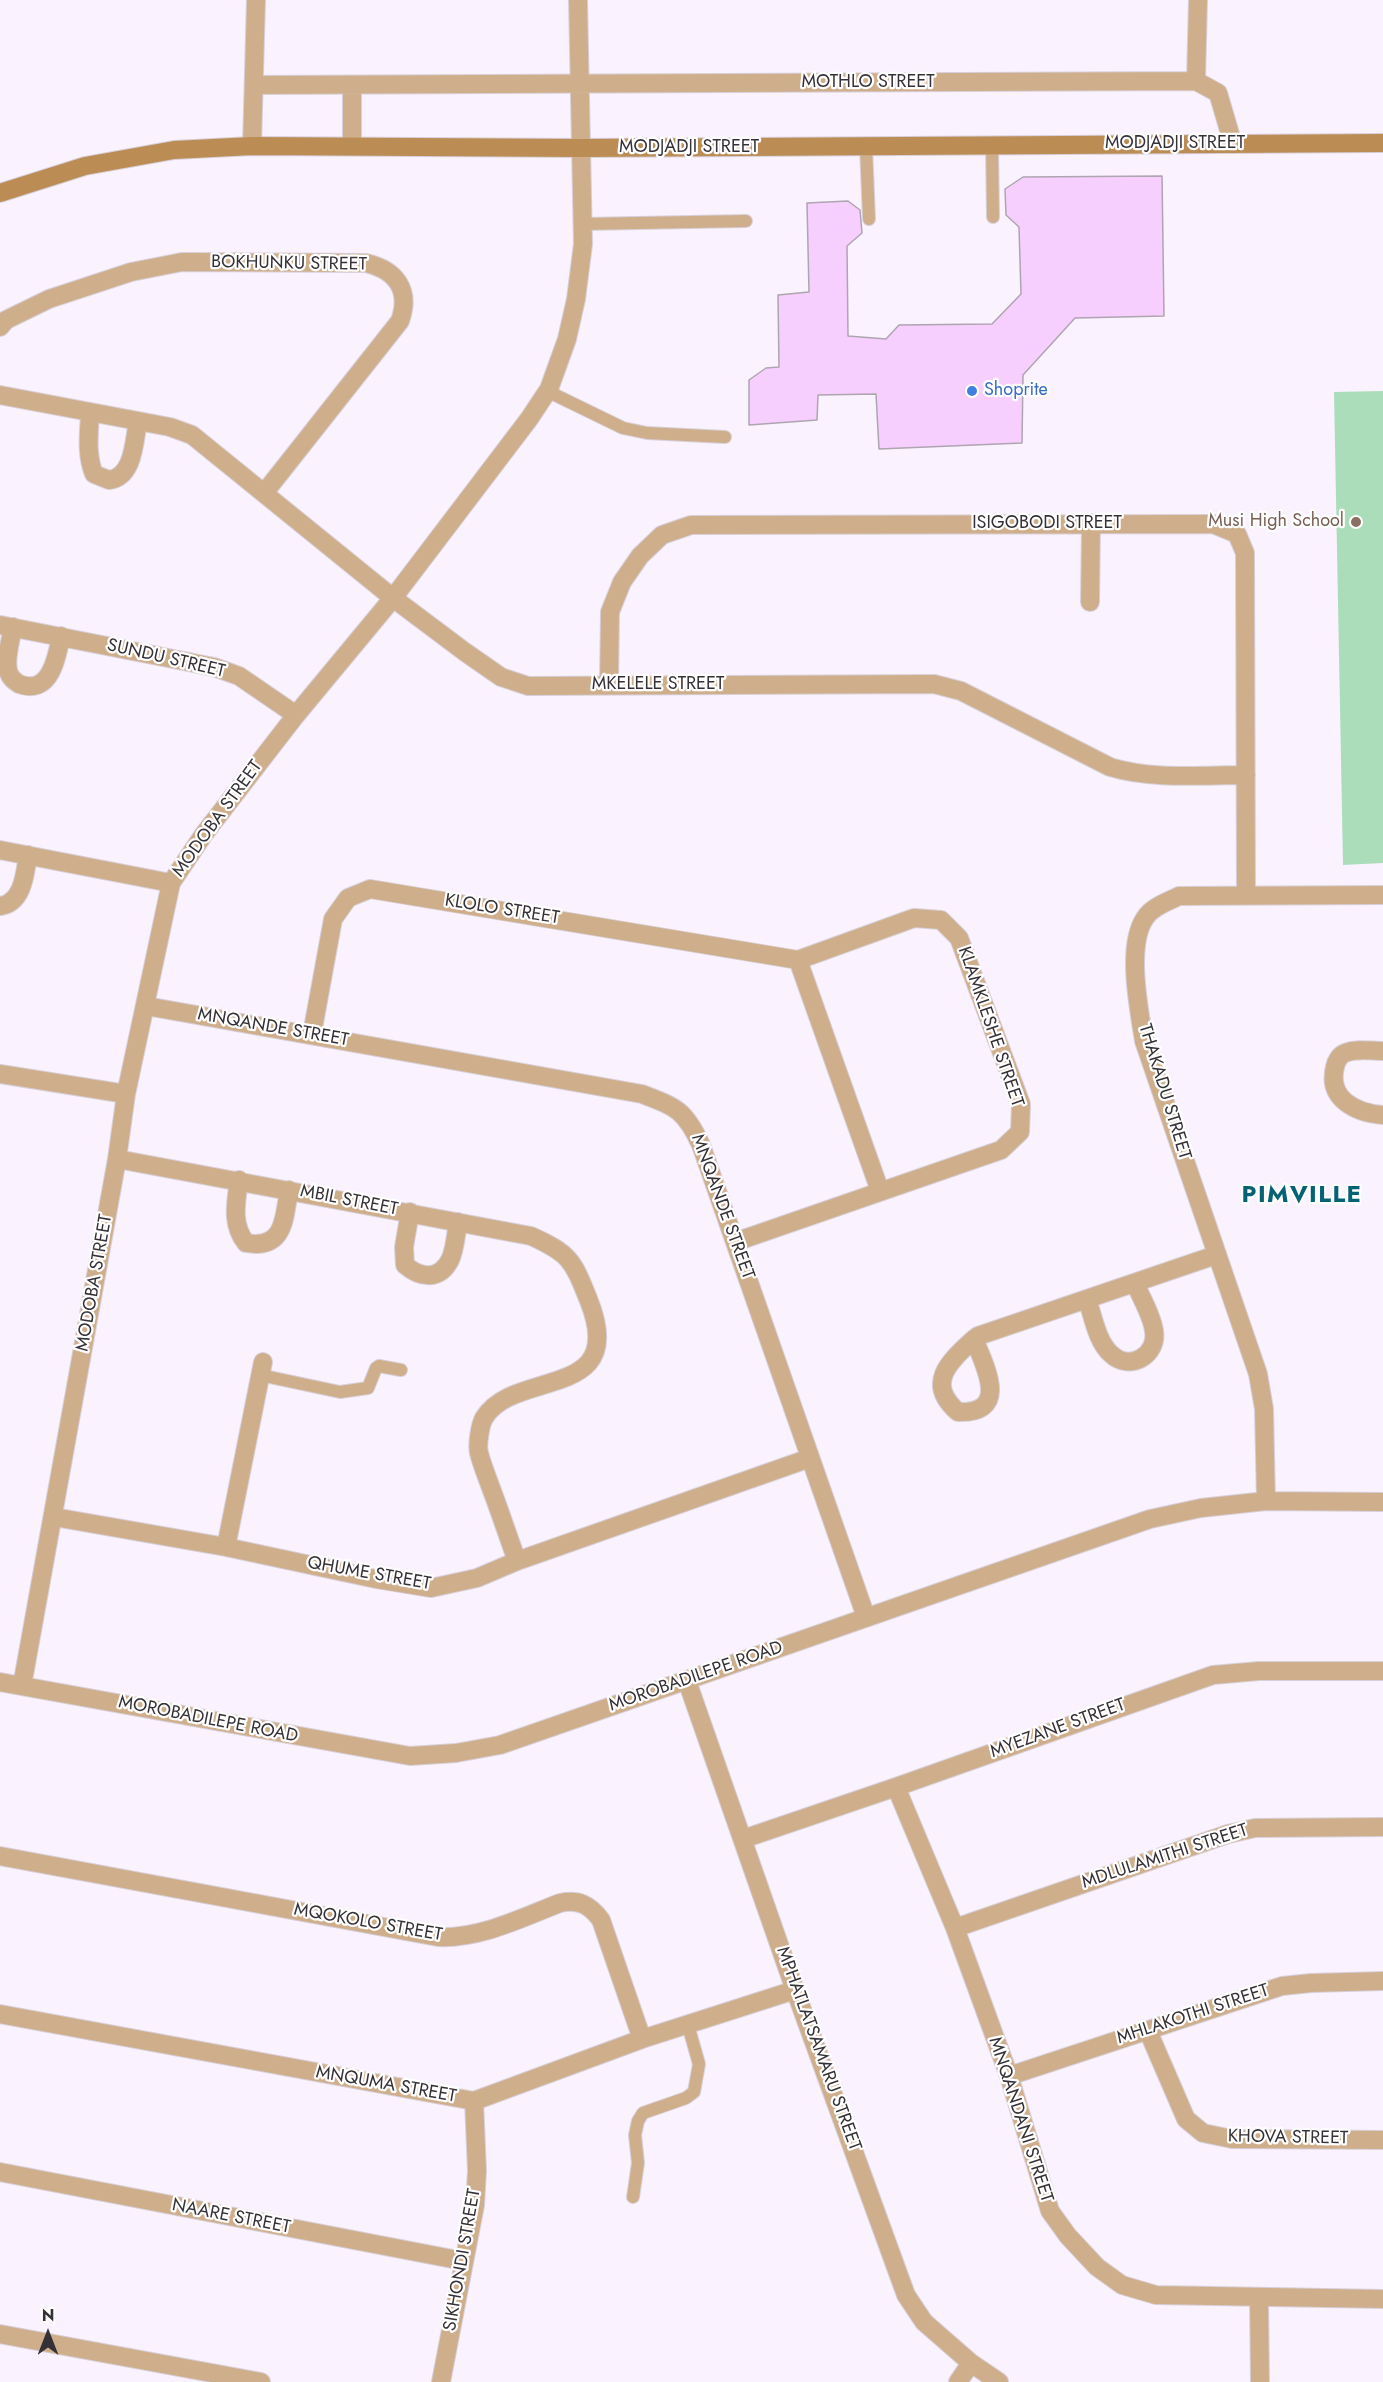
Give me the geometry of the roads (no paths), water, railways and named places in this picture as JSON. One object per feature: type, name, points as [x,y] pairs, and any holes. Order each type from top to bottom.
[{"type":"street","points":[[252,146],[256,0]]},
{"type":"street","name":"MODOBA STREET","points":[[22,1686],[117,1159],[126,1094],[171,883],[204,834],[296,715],[393,598],[547,392],[567,339],[576,299],[583,244],[578,0]]},
{"type":"street","points":[[1198,0],[1196,81],[1218,93],[1233,144]]},
{"type":"street","name":"MOTHLO STREET","points":[[254,85],[1196,81]]},
{"type":"street","points":[[352,86],[352,145]]},
{"type":"street","name":"MODJADJI STREET","points":[[0,194],[96,164],[174,150],[252,146],[581,148],[1383,143]]},
{"type":"street","name":"BOKHUNKU STREET","points":[[0,327],[6,320],[49,298],[131,272],[182,262],[366,263],[385,270],[399,284],[404,295],[405,307],[400,321],[265,492]]},
{"type":"street","name":"MKELELE STREET","points":[[0,395],[170,427],[192,435],[393,598],[501,677],[528,686],[934,684],[961,691],[1126,772],[1246,775]]},
{"type":"street","points":[[90,413],[88,452],[90,464],[94,474],[109,480],[121,475],[129,465],[138,421]]},
{"type":"street","points":[[1090,602],[1091,523]]},
{"type":"street","name":"ISIGOBODI STREET","points":[[609,684],[610,612],[622,582],[640,556],[662,535],[691,525],[1213,524],[1237,534],[1245,553],[1246,895]]},
{"type":"street","name":"SUNDU STREET","points":[[61,636],[56,661],[48,678],[38,686],[26,686],[14,681],[8,671],[7,626],[61,636],[214,667],[239,676],[296,715]]},
{"type":"street","points":[[0,850],[171,883]]},
{"type":"street","points":[[0,906],[10,903],[16,897],[24,880],[28,855]]},
{"type":"street","name":"KLOLO STREET","points":[[312,1034],[333,919],[348,898],[370,889],[798,960]]},
{"type":"street","name":"THAKADU STREET","points":[[1266,1501],[1264,1409],[1258,1374],[1144,1041],[1139,1010],[1136,935],[1145,917],[1161,904],[1179,896],[1383,895]]},
{"type":"street","name":"KLAMKLESHE STREET","points":[[735,1242],[1001,1150],[1020,1132],[1021,1104],[959,938],[941,920],[914,918],[798,960]]},
{"type":"street","points":[[798,960],[880,1191]]},
{"type":"street","name":"MNQANDE STREET","points":[[146,1006],[642,1094],[671,1106],[691,1123],[701,1145],[866,1617]]},
{"type":"street","points":[[1383,1051],[1359,1050],[1343,1053],[1336,1062],[1333,1083],[1336,1094],[1354,1109],[1368,1114],[1383,1115]]},
{"type":"street","points":[[0,1074],[126,1094]]},
{"type":"street","name":"MBIL STREET","points":[[117,1159],[531,1236],[557,1247],[574,1266],[595,1317],[598,1338],[589,1362],[569,1376],[499,1401],[483,1419],[478,1451],[517,1561]]},
{"type":"street","name":"MBIL STREET","points":[[239,1180],[235,1218],[238,1233],[246,1243],[260,1246],[272,1240],[282,1228],[289,1190]]},
{"type":"street","name":"MBIL STREET","points":[[410,1212],[404,1247],[405,1264],[416,1274],[430,1276],[442,1270],[451,1259],[458,1222]]},
{"type":"street","points":[[975,1339],[1216,1255]]},
{"type":"street","points":[[1087,1299],[1102,1342],[1112,1355],[1125,1361],[1139,1361],[1148,1355],[1154,1344],[1154,1330],[1135,1283]]},
{"type":"street","points":[[226,1547],[262,1369]]},
{"type":"street","name":"QHUME STREET","points":[[54,1517],[226,1547],[376,1579],[431,1588],[477,1578],[517,1561],[810,1458]]},
{"type":"street","name":"MOROBADILEPE ROAD","points":[[0,1682],[410,1756],[456,1753],[500,1745],[1150,1519],[1201,1508],[1266,1501],[1383,1502]]},
{"type":"street","name":"MYEZANE STREET","points":[[743,1839],[896,1788],[1213,1675],[1259,1671],[1383,1671]]},
{"type":"street","name":"MPHATLATSAMARU STREET","points":[[687,1681],[795,1990],[906,2295],[924,2322],[971,2363],[999,2382]]},
{"type":"street","name":"MNQANDANI STREET","points":[[896,1788],[955,1928],[1009,2076],[1050,2211],[1068,2236],[1097,2267],[1122,2286],[1156,2295],[1383,2299]]},
{"type":"street","name":"MDLULAMITHI STREET","points":[[955,1928],[1228,1834],[1255,1828],[1383,1827]]},
{"type":"street","name":"MQOKOLO STREET","points":[[0,1856],[438,1937],[459,1938],[482,1932],[560,1903],[572,1901],[583,1903],[601,1920],[642,2040]]},
{"type":"street","name":"MHLAKOTHI STREET","points":[[1009,2076],[1282,1986],[1383,1981]]},
{"type":"street","name":"MNQUMA STREET","points":[[0,2014],[474,2100],[642,2040],[795,1990]]},
{"type":"street","name":"KHOVA STREET","points":[[1148,2031],[1186,2119],[1203,2133],[1232,2139],[1383,2140]]},
{"type":"street","name":"SIKHONDI STREET","points":[[441,2382],[475,2205],[477,2171],[474,2100]]},
{"type":"street","name":"NAARE STREET","points":[[0,2172],[463,2261]]},
{"type":"street","points":[[1259,2298],[1260,2382]]},
{"type":"street","points":[[0,2334],[261,2382]]},
{"type":"street","points":[[958,2382],[971,2363]]},
{"type":"lane","points":[[992,145],[993,217]]},
{"type":"lane","points":[[866,146],[869,219]]},
{"type":"lane","points":[[583,224],[746,221]]},
{"type":"lane","points":[[547,392],[623,428],[647,433],[725,437]]},
{"type":"lane","points":[[262,1369],[346,1392],[368,1388],[379,1366],[401,1370]]},
{"type":"lane","points":[[633,2197],[638,2163],[635,2135],[638,2121],[643,2114],[652,2109],[686,2098],[694,2092],[699,2064],[688,2025]]},
{"type":"place","name":"Shoprite","points":[[972,391]]},
{"type":"place","name":"Musi High School","points":[[1356,522]]},
{"type":"district","name":"PIMVILLE","points":[[1302,1196]]}]
